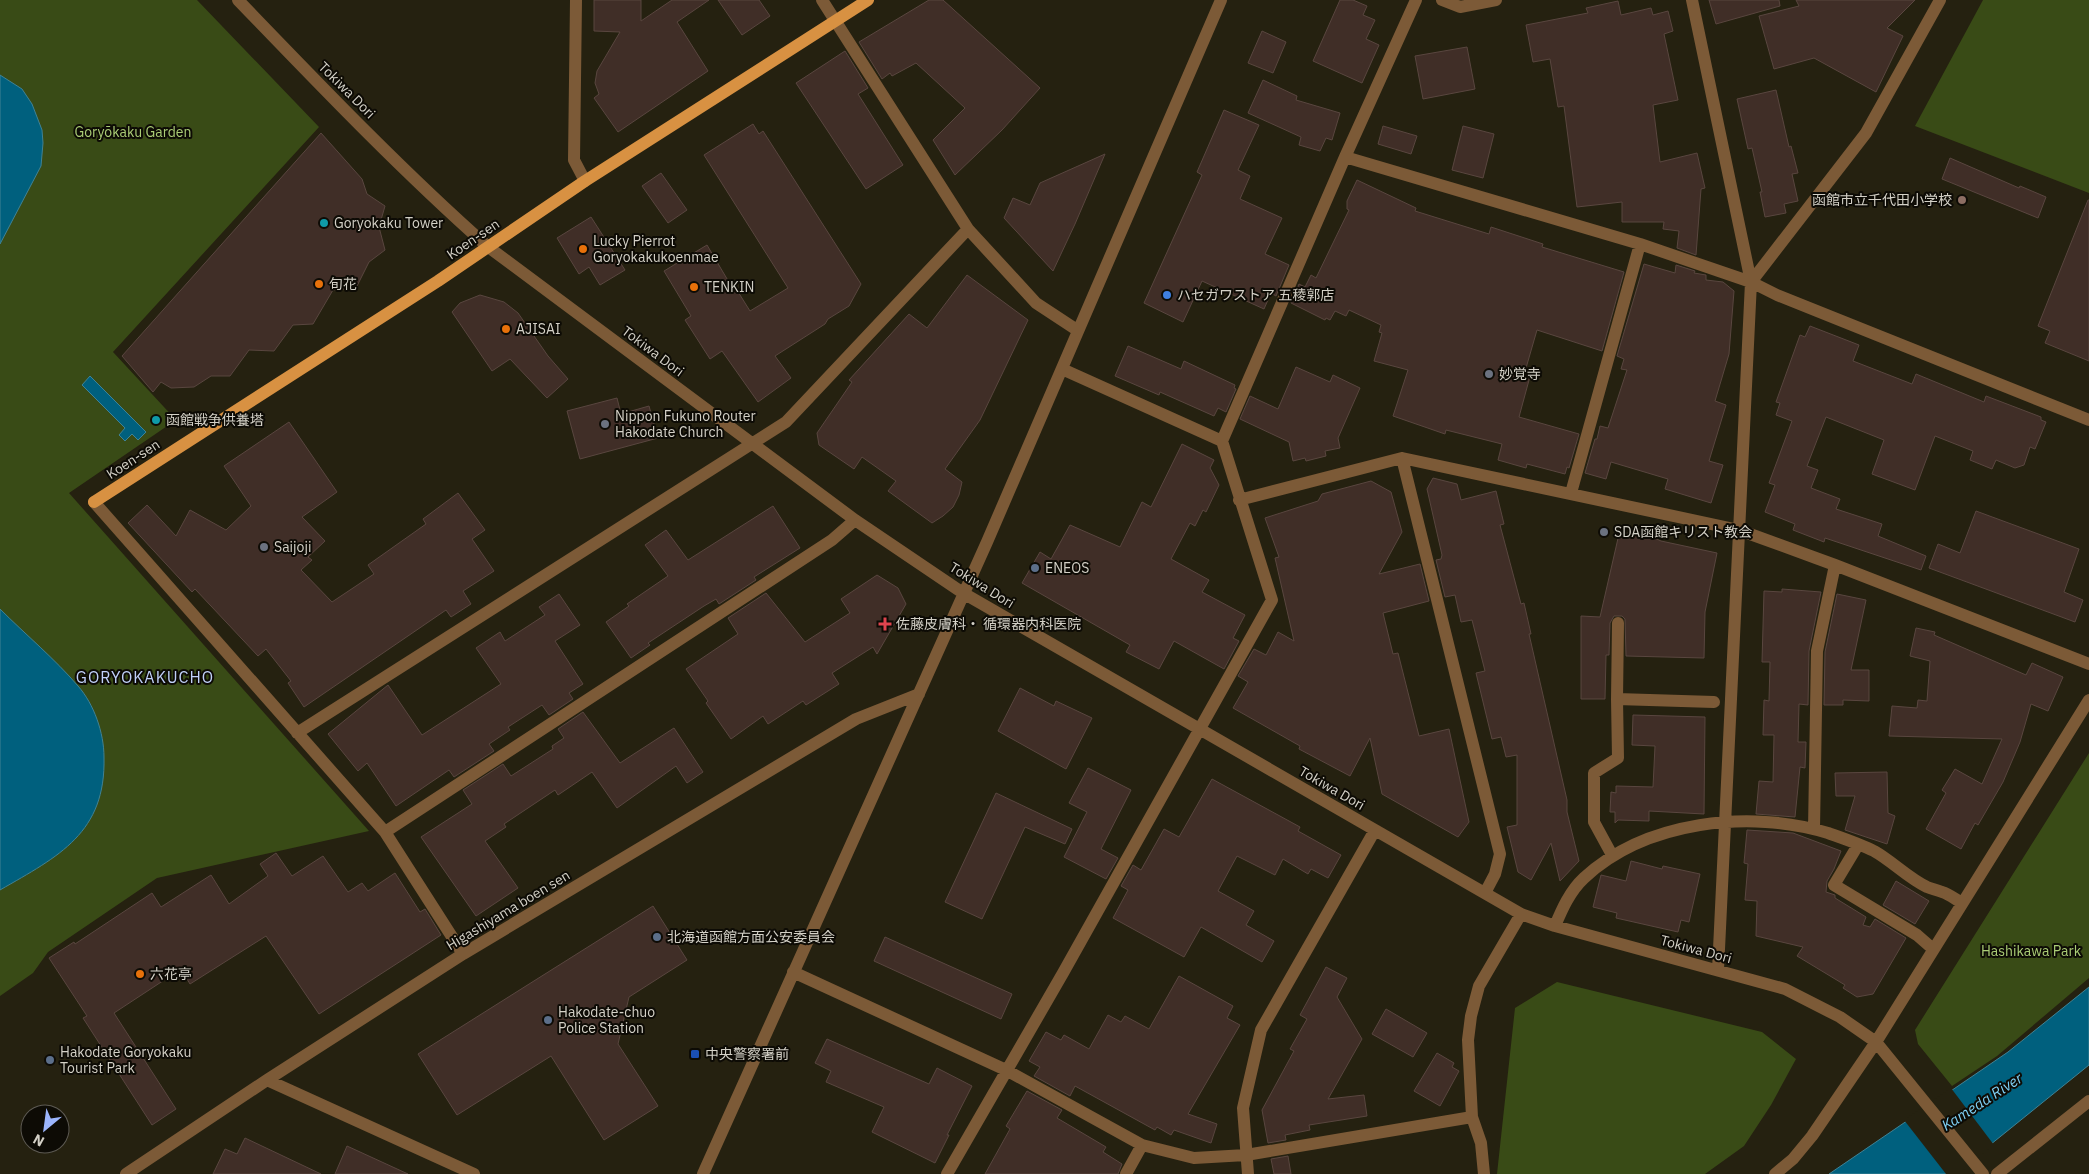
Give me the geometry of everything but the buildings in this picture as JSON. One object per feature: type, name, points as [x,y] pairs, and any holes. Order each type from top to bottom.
[{"type":"main road","name":"Koen-sen","points":[[94,502],[438,281],[585,181],[868,0]]},
{"type":"street","name":"Tokiwa Dori","points":[[238,0],[457,220],[487,246],[750,444],[855,520],[963,593],[1521,914],[1554,926],[1785,989],[1840,1017],[1876,1042],[1983,1174]]},
{"type":"street","points":[[576,0],[574,160],[585,181]]},
{"type":"street","points":[[822,0],[968,229],[1036,303],[1078,330]]},
{"type":"street","points":[[703,1174],[919,694],[1222,0]]},
{"type":"street","points":[[947,1174],[1272,600],[1222,442],[1345,156],[1416,0]]},
{"type":"street","points":[[1442,0],[1460,7],[1496,0]]},
{"type":"street","points":[[1692,0],[1751,282],[1718,970]]},
{"type":"street","points":[[1751,282],[1866,134],[1940,0]]},
{"type":"street","points":[[1345,156],[1640,244],[1751,282],[1777,295],[2089,420]]},
{"type":"street","points":[[297,733],[786,422],[968,229]]},
{"type":"street","points":[[1571,493],[1640,244]]},
{"type":"street","points":[[1062,369],[1222,442]]},
{"type":"street","points":[[1239,500],[1402,458],[1740,530],[2089,664]]},
{"type":"street","points":[[1402,458],[1500,854],[1495,874],[1485,893]]},
{"type":"street","points":[[94,502],[385,832],[463,954]]},
{"type":"street","points":[[385,832],[824,546],[855,520]]},
{"type":"street","points":[[1814,829],[1817,651],[1835,565]]},
{"type":"street","points":[[1612,855],[1594,822],[1594,773],[1618,758],[1618,623]]},
{"type":"street","name":"Higashiyama boen sen","points":[[126,1174],[267,1080],[463,954],[856,718],[919,694]]},
{"type":"street","points":[[1618,699],[1714,702]]},
{"type":"street","points":[[1775,1174],[1793,1159],[1812,1136],[1876,1042],[2089,700]]},
{"type":"street","points":[[1554,926],[1566,902],[1583,879],[1612,855],[1647,839],[1674,831],[1726,821],[1782,823],[1814,829],[1873,850],[1928,888],[1943,892],[1962,903]]},
{"type":"street","points":[[1248,1174],[1243,1108],[1261,1030],[1374,830]]},
{"type":"street","points":[[1858,845],[1834,885],[1916,935],[1933,949]]},
{"type":"street","points":[[1484,1174],[1481,1143],[1472,1117],[1468,1040],[1471,1016],[1479,986],[1521,914]]},
{"type":"street","points":[[793,972],[1006,1070],[1142,1145],[1194,1158],[1246,1155],[1472,1117]]},
{"type":"street","points":[[267,1080],[474,1174]]},
{"type":"street","points":[[1997,1174],[2089,1101]]},
{"type":"street","points":[[1126,1174],[1142,1145]]},
{"type":"green space","name":"Goryōkaku Garden","points":[[0,0],[197,0],[319,127],[113,352],[176,420],[69,493],[369,831],[157,878],[48,952],[33,973],[0,996]]},
{"type":"green space","points":[[1983,0],[2089,0],[2089,193],[1915,126]]},
{"type":"green space","name":"Hashikawa Park","points":[[2089,753],[2089,978],[1997,1056],[1952,1086],[1918,1044],[1915,1030]]},
{"type":"green space","points":[[1557,982],[1762,1032],[1796,1059],[1771,1105],[1744,1146],[1705,1174],[1497,1174],[1515,1008]]},
{"type":"water","points":[[0,75],[22,89],[32,104],[42,130],[43,143],[41,166],[0,244]]},
{"type":"water","points":[[90,376],[146,432],[138,440],[132,434],[125,441],[119,435],[125,428],[82,385]]},
{"type":"water","points":[[0,609],[60,666],[84,693],[97,719],[104,748],[104,757],[103,783],[97,805],[88,824],[59,853],[0,890]]},
{"type":"water","name":"Kameda River","points":[[2089,987],[2089,1065],[1954,1174],[1829,1174],[2008,1052]]},
{"type":"pier","points":[[1951,1088],[1994,1145],[1958,1174],[1946,1174],[1904,1120]]},
{"type":"place","name":"函館市立千代田小学校","points":[[1962,200]]},
{"type":"place","name":"Goryokaku Tower","points":[[324,223]]},
{"type":"place","name":"Lucky Pierrot Goryokakukoenmae","points":[[583,249]]},
{"type":"place","name":"旬花","points":[[319,284]]},
{"type":"place","name":"TENKIN","points":[[694,287]]},
{"type":"place","name":"ハセガワストア 五稜郭店","points":[[1167,295]]},
{"type":"place","name":"AJISAI","points":[[506,329]]},
{"type":"place","name":"妙覚寺","points":[[1489,374]]},
{"type":"place","name":"函館戦争供養塔","points":[[156,420]]},
{"type":"place","name":"Nippon Fukuno Router Hakodate Church","points":[[605,424]]},
{"type":"place","name":"SDA函館キリスト教会","points":[[1604,532]]},
{"type":"place","name":"Saijoji","points":[[264,547]]},
{"type":"place","name":"ENEOS","points":[[1035,568]]},
{"type":"place","name":"佐藤皮膚科・ 循環器内科医院","points":[[885,624]]},
{"type":"place","name":"北海道函館方面公安委員会","points":[[657,937]]},
{"type":"place","name":"六花亭","points":[[140,974]]},
{"type":"place","name":"Hakodate-chuo Police Station","points":[[548,1020]]},
{"type":"place","name":"中央警察署前","points":[[695,1054]]},
{"type":"place","name":"Hakodate Goryokaku Tourist Park","points":[[50,1060]]},
{"type":"district","name":"GORYOKAKUCHO","points":[[145,677]]}]
